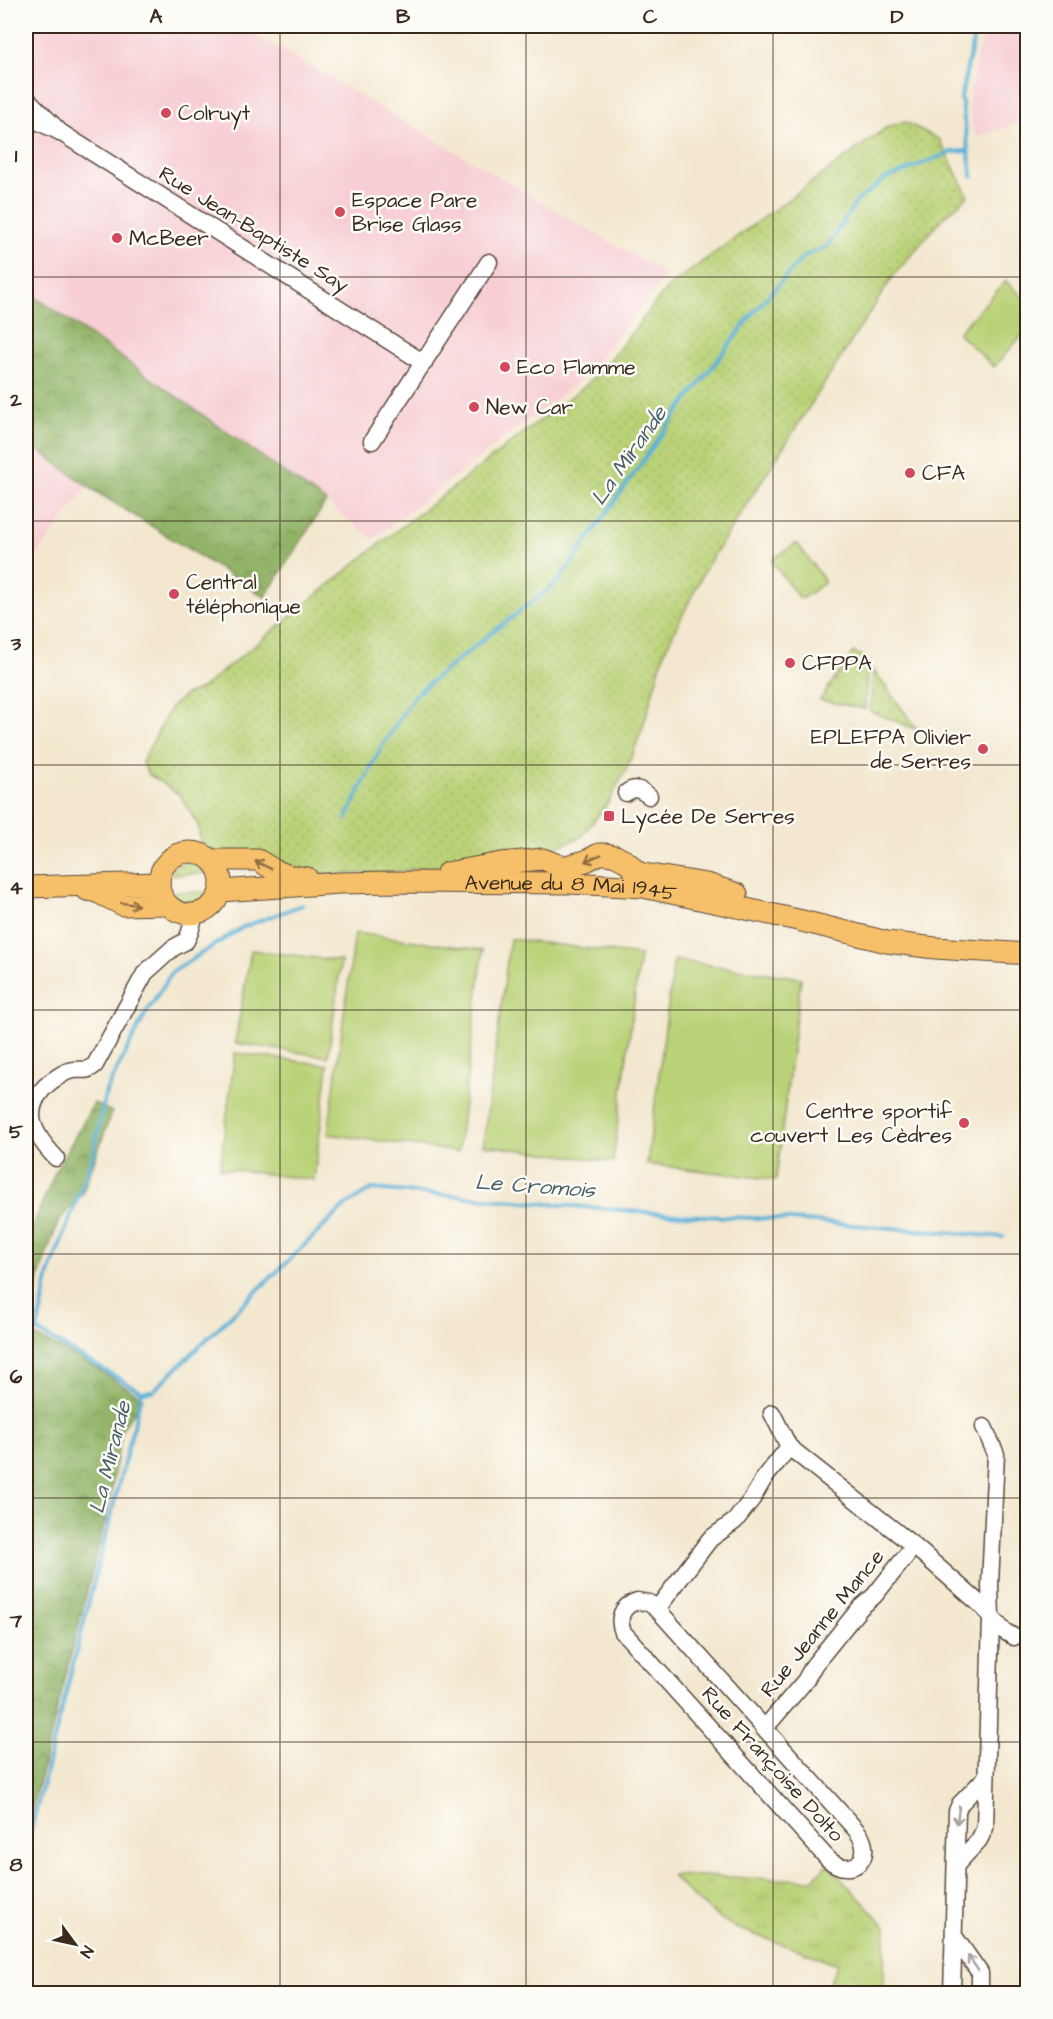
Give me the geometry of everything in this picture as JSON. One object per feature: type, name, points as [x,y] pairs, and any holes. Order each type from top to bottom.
[{"type":"main road","points":[[192,852],[211,860],[220,874],[220,891],[211,906],[195,914],[184,914],[167,904],[162,897],[159,883],[161,873],[173,857],[192,852]]},
{"type":"main road","points":[[393,882],[543,859],[563,867],[586,861],[599,854],[616,856],[627,862],[630,879]]},
{"type":"main road","points":[[211,860],[258,860],[290,876],[340,883]]},
{"type":"main road","name":"Avenue du 8 Mai 1945","points":[[340,883],[570,883],[630,879],[707,884],[780,910],[798,920],[887,942],[947,950],[1028,954]]},
{"type":"main road","points":[[26,887],[159,883]]},
{"type":"main road","points":[[220,891],[340,883]]},
{"type":"main road","points":[[71,887],[95,891],[123,905],[167,904]]},
{"type":"street","name":"Rue Jean-Baptiste Say","points":[[26,98],[60,132]]},
{"type":"street","name":"Rue Jean-Baptiste Say","points":[[26,116],[60,132],[424,363]]},
{"type":"street","points":[[372,441],[489,261]]},
{"type":"street","points":[[626,793],[631,789],[637,789],[649,796]]},
{"type":"street","points":[[56,1158],[39,1139],[29,1118],[33,1104],[41,1090],[68,1071],[88,1071],[95,1065],[145,973],[173,948],[186,941],[195,914]]},
{"type":"street","points":[[772,1413],[789,1447],[914,1546],[1021,1637],[996,1647],[989,1659]]},
{"type":"street","points":[[957,1864],[979,1840],[985,1828],[990,1585],[996,1454],[984,1427]]},
{"type":"street","points":[[657,1609],[711,1539],[735,1521],[789,1447]]},
{"type":"street","name":"Rue Jeanne Mance","points":[[765,1729],[805,1681],[814,1665],[860,1608],[874,1596],[914,1546]]},
{"type":"street","points":[[955,1581],[990,1585]]},
{"type":"street","name":"Rue Françoise Dolto","points":[[637,1601],[645,1602],[657,1609],[862,1838],[865,1851],[858,1863],[842,1868],[828,1859],[623,1632],[620,1623],[621,1616],[629,1604],[637,1601]]},
{"type":"street","points":[[952,1994],[957,1811],[965,1797],[986,1777]]},
{"type":"street","points":[[954,1936],[980,1973],[980,1994]]},
{"type":"shaded area","points":[[26,26],[241,26],[667,275],[583,378],[373,539],[339,512],[26,290]]},
{"type":"shaded area","points":[[987,26],[1027,26],[1027,120],[977,137],[968,105],[977,54]]},
{"type":"shaded area","points":[[26,440],[87,486],[26,571]]},
{"type":"green space","points":[[905,122],[939,139],[968,196],[942,219],[894,275],[707,566],[665,650],[642,730],[627,768],[608,803],[581,837],[545,849],[382,873],[309,874],[210,852],[201,846],[198,825],[180,795],[148,774],[142,762],[171,707],[185,695],[201,689],[373,549],[585,386],[606,365],[668,287],[886,128]]},
{"type":"green space","points":[[1006,281],[1027,301],[1027,330],[994,367],[958,333]]},
{"type":"green space","points":[[26,290],[326,502],[265,597],[87,486],[26,441]]},
{"type":"green space","points":[[798,544],[824,580],[824,583],[803,598],[799,598],[773,563],[773,559]]},
{"type":"green space","points":[[853,652],[861,655],[867,667],[865,709],[820,700]]},
{"type":"green space","points":[[873,670],[918,730],[870,711]]},
{"type":"green space","points":[[192,860],[203,866],[208,873],[171,875],[179,864]]},
{"type":"green space","points":[[172,892],[209,892],[201,902],[187,903],[177,900]]},
{"type":"green space","points":[[355,933],[483,950],[458,1152],[328,1134]]},
{"type":"green space","points":[[510,939],[640,955],[613,1162],[483,1145]]},
{"type":"green space","points":[[251,950],[341,961],[328,1057],[235,1043]]},
{"type":"green space","points":[[674,960],[801,978],[776,1180],[647,1164]]},
{"type":"green space","points":[[235,1053],[328,1065],[314,1180],[220,1168]]},
{"type":"green space","points":[[94,1103],[112,1112],[82,1194],[59,1220],[41,1270],[26,1331],[26,1242],[56,1170]]},
{"type":"green space","points":[[26,1332],[85,1361],[143,1398],[122,1429],[108,1509],[26,1832]]},
{"type":"green space","points":[[828,1864],[886,1927],[883,1993],[824,1993],[838,1964],[736,1928],[702,1904],[672,1875],[811,1880]]},
{"type":"waterway","points":[[972,176],[961,97],[976,26]]},
{"type":"waterway","name":"La Mirande","points":[[346,819],[379,751],[415,695],[558,582],[666,428],[754,312],[804,256],[827,247],[857,201],[885,179],[951,152],[968,151]]},
{"type":"waterway","name":"La Mirande","points":[[26,1850],[142,1392],[37,1331],[49,1274],[93,1156],[106,1091],[145,1015],[172,972],[243,927],[302,905]]},
{"type":"waterway","name":"Le Cromois","points":[[142,1392],[153,1391],[346,1205],[372,1189],[680,1215],[778,1219],[1003,1237]]},
{"type":"place","name":"Colruyt","points":[[166,113]]},
{"type":"place","name":"Espace Pare Brise Glass","points":[[340,212]]},
{"type":"place","name":"McBeer","points":[[117,238]]},
{"type":"place","name":"Eco Flamme","points":[[505,367]]},
{"type":"place","name":"New Car","points":[[474,407]]},
{"type":"place","name":"CFA","points":[[910,473]]},
{"type":"place","name":"Central téléphonique","points":[[174,594]]},
{"type":"place","name":"CFPPA","points":[[790,663]]},
{"type":"place","name":"EPLEFPA Olivier de Serres","points":[[983,749]]},
{"type":"place","name":"Lycée De Serres","points":[[609,816]]},
{"type":"place","name":"Centre sportif couvert Les Cèdres","points":[[964,1123]]}]
